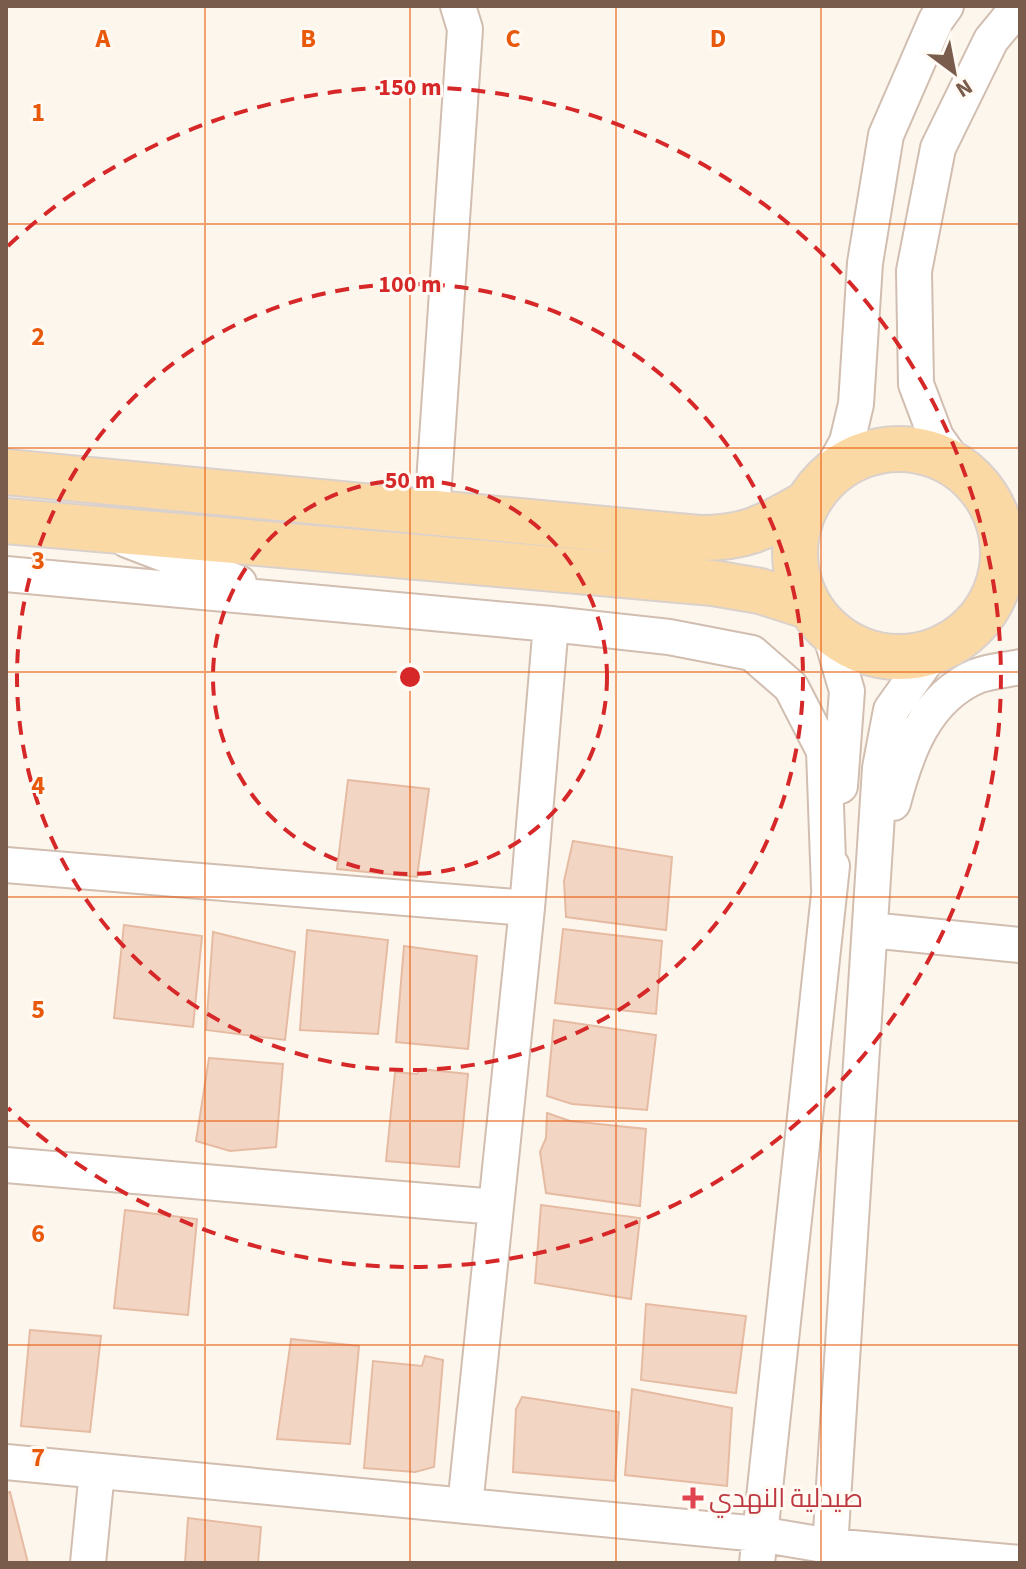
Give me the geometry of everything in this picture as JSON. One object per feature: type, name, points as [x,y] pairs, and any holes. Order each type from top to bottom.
[{"type":"main road","points":[[6,472],[699,538],[735,538],[765,527],[858,457],[891,449],[924,451],[968,475],[1020,525]]},
{"type":"main road","points":[[946,645],[986,613],[1000,582],[1003,560],[997,515],[968,475]]},
{"type":"main road","points":[[818,489],[795,536],[795,572],[818,620]]},
{"type":"main road","points":[[6,521],[713,583],[760,591],[818,620],[860,652],[895,659],[946,645],[1020,615]]},
{"type":"street","points":[[432,512],[465,29],[458,6]]},
{"type":"street","points":[[818,489],[847,442],[856,404],[865,263],[886,135],[936,20],[946,6]]},
{"type":"street","points":[[968,475],[936,437],[916,384],[914,271],[938,148],[991,40],[1019,6]]},
{"type":"street","points":[[101,529],[204,571],[292,600]]},
{"type":"street","points":[[123,585],[310,548]]},
{"type":"street","points":[[6,574],[551,624],[669,637],[752,653],[791,687],[824,751],[829,888]]},
{"type":"street","points":[[758,1548],[847,726],[847,691],[818,620]]},
{"type":"street","points":[[465,1506],[527,908],[551,624]]},
{"type":"street","points":[[829,1554],[880,768],[891,710],[946,645]]},
{"type":"street","points":[[870,916],[891,809],[913,738],[944,697],[977,676],[1020,667]]},
{"type":"street","points":[[6,865],[527,908]]},
{"type":"street","points":[[870,916],[1020,945]]},
{"type":"street","points":[[6,1165],[496,1207]]},
{"type":"street","points":[[6,1462],[465,1506],[758,1548],[1020,1563]]},
{"type":"street","points":[[88,1563],[97,1471]]},
{"type":"building","points":[[348,780],[429,789],[417,877],[337,869]]},
{"type":"building","points":[[573,841],[672,857],[666,930],[566,917],[564,881]]},
{"type":"building","points":[[124,925],[202,936],[193,1027],[114,1018]]},
{"type":"building","points":[[563,929],[662,941],[656,1014],[555,1003]]},
{"type":"building","points":[[307,930],[388,940],[378,1034],[300,1030]]},
{"type":"building","points":[[213,932],[295,952],[285,1040],[206,1030]]},
{"type":"building","points":[[404,946],[477,956],[468,1049],[396,1042]]},
{"type":"building","points":[[554,1020],[656,1035],[647,1110],[572,1104],[547,1096]]},
{"type":"building","points":[[209,1058],[283,1064],[276,1147],[230,1151],[196,1141]]},
{"type":"building","points":[[420,1069],[468,1074],[459,1167],[386,1161],[395,1072],[417,1074]]},
{"type":"building","points":[[547,1113],[570,1121],[646,1129],[640,1206],[546,1193],[540,1152],[546,1138]]},
{"type":"building","points":[[541,1205],[640,1218],[631,1299],[535,1283]]},
{"type":"building","points":[[125,1210],[197,1219],[188,1315],[114,1308]]},
{"type":"building","points":[[646,1304],[746,1316],[736,1393],[641,1380]]},
{"type":"building","points":[[30,1330],[101,1336],[90,1432],[21,1426]]},
{"type":"building","points":[[291,1339],[359,1346],[350,1444],[277,1439]]},
{"type":"building","points":[[425,1356],[443,1360],[434,1467],[415,1472],[364,1468],[373,1361],[422,1366]]},
{"type":"building","points":[[632,1389],[732,1408],[727,1486],[625,1475]]},
{"type":"building","points":[[522,1397],[619,1412],[615,1481],[513,1472],[516,1409]]},
{"type":"building","points":[[10,1492],[28,1563],[6,1563],[6,1493]]},
{"type":"building","points":[[188,1518],[261,1527],[258,1563],[185,1563]]},
{"type":"place","name":"صيدلية النهدي","points":[[693,1498]]}]
